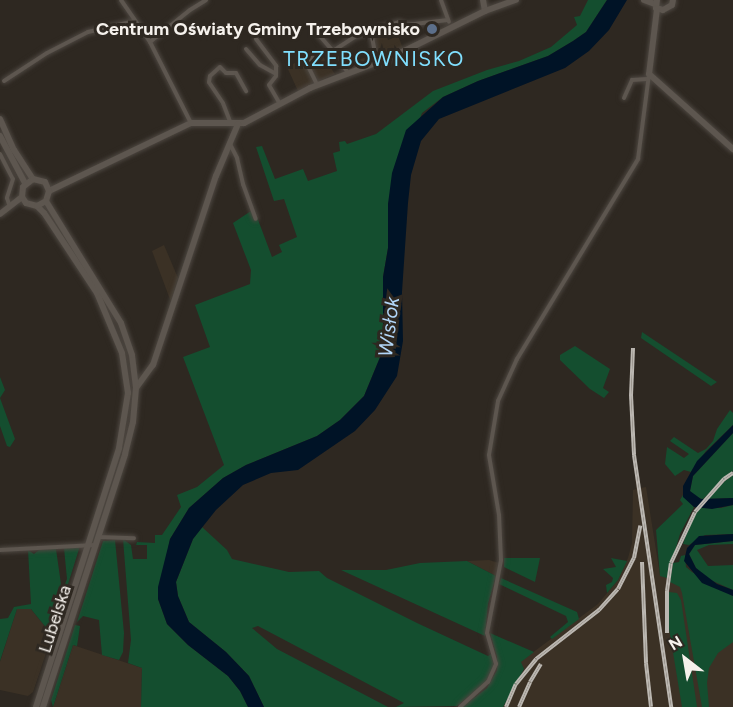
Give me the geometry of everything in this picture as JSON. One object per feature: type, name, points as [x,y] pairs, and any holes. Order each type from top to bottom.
[{"type":"main road","points":[[483,0],[485,11]]},
{"type":"main road","points":[[48,189],[191,123],[234,124],[317,85],[377,63],[485,11],[516,0]]},
{"type":"main road","points":[[645,1],[658,8]]},
{"type":"main road","points":[[658,8],[674,1]]},
{"type":"main road","points":[[658,8],[648,76],[733,149]]},
{"type":"main road","points":[[0,119],[14,150],[33,179]]},
{"type":"main road","points":[[136,388],[142,376],[153,365],[203,212],[230,144],[234,124]]},
{"type":"main road","points":[[0,136],[25,183],[24,200]]},
{"type":"main road","points":[[25,183],[33,179],[41,180],[48,189],[46,201],[121,323],[130,345],[136,388],[130,435],[94,542]]},
{"type":"main road","points":[[0,213],[24,200]]},
{"type":"main road","points":[[24,200],[38,206],[89,280],[113,327],[126,373],[126,415],[94,542]]},
{"type":"main road","points":[[38,206],[46,201]]},
{"type":"main road","points":[[113,327],[114,321],[121,323]]},
{"type":"main road","points":[[134,372],[142,376]]},
{"type":"main road","name":"Lubelska","points":[[36,707],[94,542]]},
{"type":"main road","name":"Lubelska","points":[[43,707],[94,542]]},
{"type":"street","points":[[121,0],[150,42],[191,123]]},
{"type":"street","points":[[150,42],[206,0]]},
{"type":"street","points":[[441,0],[452,28]]},
{"type":"street","points":[[4,81],[47,53],[88,32],[135,21]]},
{"type":"street","points":[[333,51],[356,36],[399,22],[406,25],[448,21]]},
{"type":"street","points":[[436,23],[441,33]]},
{"type":"street","points":[[371,32],[377,63]]},
{"type":"street","points":[[319,36],[348,73]]},
{"type":"street","points":[[256,39],[274,61],[276,74],[269,85],[280,104]]},
{"type":"street","points":[[246,49],[260,65],[276,74]]},
{"type":"street","points":[[313,57],[306,62],[317,85]]},
{"type":"street","points":[[234,124],[209,82],[210,76],[220,67],[226,73],[236,73],[246,91]]},
{"type":"street","points":[[461,706],[488,682],[496,664],[487,633],[501,560],[499,515],[489,457],[498,400],[517,359],[638,159],[648,76],[632,80],[624,98]]},
{"type":"street","points":[[230,144],[237,158],[243,184],[256,219]]},
{"type":"street","points":[[0,154],[13,179],[7,198],[10,208]]},
{"type":"street","points":[[0,550],[134,538]]},
{"type":"shaded area","points":[[384,29],[388,40],[398,36],[403,48],[360,66],[358,60],[375,54],[373,37]]},
{"type":"shaded area","points":[[322,55],[335,74],[298,91],[287,67],[305,58],[308,62]]},
{"type":"shaded area","points":[[164,245],[178,278],[171,302],[152,251]]},
{"type":"shaded area","points":[[632,348],[635,348],[632,395],[635,454],[640,488],[646,487],[660,575],[684,584],[733,621],[733,707],[503,707],[524,669],[520,662],[598,604],[618,580],[628,558],[632,543],[633,490],[636,489],[630,408]]},
{"type":"shaded area","points":[[489,560],[499,563],[496,576],[467,561]]},
{"type":"shaded area","points":[[17,609],[31,609],[52,635],[33,692],[28,696],[0,690],[0,662]]},
{"type":"shaded area","points":[[73,645],[142,668],[141,707],[53,707]]},
{"type":"green space","points":[[588,0],[607,0],[586,32],[573,41],[548,56],[478,81],[443,97],[422,113],[388,204],[388,248],[383,277],[383,350],[364,396],[340,420],[317,436],[246,465],[223,478],[189,508],[170,539],[158,599],[167,624],[188,645],[228,676],[240,691],[248,707],[141,707],[142,668],[128,663],[131,640],[123,539],[131,545],[133,559],[147,559],[147,545],[136,545],[137,542],[155,543],[155,535],[162,535],[181,507],[177,495],[197,487],[224,465],[183,357],[210,347],[195,305],[250,284],[251,270],[233,223],[254,209],[272,257],[282,252],[279,245],[297,237],[284,199],[274,201],[256,147],[262,146],[275,179],[303,169],[308,181],[337,171],[333,153],[340,151],[339,142],[345,141],[347,144],[376,134],[433,91],[487,70],[519,61],[551,47],[577,25],[574,17],[580,16]]},
{"type":"green space","points":[[642,332],[717,382],[711,386],[641,338]]},
{"type":"green space","points":[[575,346],[610,369],[603,388],[609,392],[604,398],[590,389],[560,360],[560,355]]},
{"type":"green space","points":[[0,377],[5,390],[0,398]]},
{"type":"green space","points":[[0,398],[15,439],[10,447],[7,446],[0,426]]},
{"type":"green space","points":[[730,410],[733,413],[733,425],[706,451],[691,472],[684,470],[675,476],[665,464],[667,447],[684,458],[689,454],[670,441],[674,437],[698,453],[706,449]]},
{"type":"green space","points":[[733,433],[733,471],[703,499],[696,498],[690,491],[693,476]]},
{"type":"green space","points":[[733,475],[733,498],[707,499],[725,481]]},
{"type":"green space","points":[[683,495],[694,507],[680,534],[667,578],[660,576],[656,530],[683,504],[680,500]]},
{"type":"green space","points":[[733,505],[733,534],[705,535],[689,545],[683,544],[690,523],[699,508],[721,508]]},
{"type":"green space","points":[[202,527],[227,550],[232,559],[289,572],[319,571],[327,578],[417,623],[488,656],[491,654],[494,664],[486,682],[457,706],[396,707],[404,703],[258,626],[252,628],[277,649],[388,707],[264,707],[249,676],[226,652],[189,622],[178,596],[176,582],[193,539]]},
{"type":"green space","points":[[115,540],[124,633],[123,652],[119,660],[102,655],[99,620],[83,616],[77,622],[103,541]]},
{"type":"green space","points":[[733,541],[733,544],[709,545],[697,550],[708,566],[733,565],[733,590],[706,578],[696,568],[689,554],[695,545]]},
{"type":"green space","points":[[80,546],[52,635],[31,609],[17,609],[0,661],[0,619],[8,618],[14,607],[31,604],[28,550],[34,554],[39,550],[56,549],[62,591],[67,579],[64,548]]},
{"type":"green space","points":[[685,555],[686,567],[733,596],[733,642],[718,653],[709,668],[707,683],[709,707],[702,707],[682,593],[680,587],[670,582],[673,563],[679,562],[681,556]]},
{"type":"green space","points":[[504,558],[540,558],[535,582],[504,567]]},
{"type":"green space","points":[[611,558],[627,561],[618,580],[607,593],[606,585],[612,582],[613,578],[603,569],[616,567]]},
{"type":"green space","points":[[467,561],[496,576],[488,604],[485,636],[341,570],[386,570],[420,563]]},
{"type":"green space","points":[[501,578],[577,612],[579,619],[552,639],[550,637],[568,622],[566,616],[499,584]]},
{"type":"green space","points":[[669,592],[677,593],[681,600],[697,707],[682,707],[668,622]]},
{"type":"green space","points":[[75,625],[80,626],[77,646],[73,645],[53,707],[51,700]]},
{"type":"green space","points":[[490,633],[534,652],[521,662],[524,669],[503,707],[462,707],[487,688],[497,670],[497,657]]},
{"type":"water","name":"Wisłok","points":[[607,0],[627,0],[609,30],[589,51],[565,68],[439,119],[421,141],[411,175],[408,203],[402,292],[403,341],[397,376],[375,410],[355,431],[298,470],[271,473],[243,485],[216,510],[193,539],[176,582],[178,596],[189,622],[226,652],[249,676],[264,707],[248,707],[240,691],[228,676],[188,645],[167,624],[158,599],[158,587],[170,539],[189,508],[223,478],[246,465],[317,436],[340,420],[364,396],[383,350],[383,277],[388,248],[388,204],[392,173],[406,130],[443,97],[478,81],[548,56],[573,41],[586,32]]},
{"type":"water","points":[[733,425],[733,433],[693,476],[690,491],[701,499],[733,498],[733,505],[712,509],[694,507],[683,497],[683,486],[697,461]]},
{"type":"water","points":[[733,534],[733,541],[695,545],[689,554],[696,568],[717,584],[733,590],[733,596],[702,583],[684,561],[687,548],[699,536]]},
{"type":"railway","points":[[633,348],[631,395],[634,455],[671,707]]},
{"type":"railway","points":[[667,633],[667,591],[671,563],[695,512],[724,479],[733,473]]},
{"type":"railway","points":[[506,707],[516,684],[536,659],[599,610],[618,589],[634,558],[640,526]]},
{"type":"railway","points":[[642,562],[646,663],[651,707]]},
{"type":"railway","points":[[519,707],[541,664]]},
{"type":"place","name":"Centrum Oświaty Gminy Trzebownisko","points":[[432,29]]},
{"type":"district","name":"TRZEBOWNISKO","points":[[374,59]]}]
